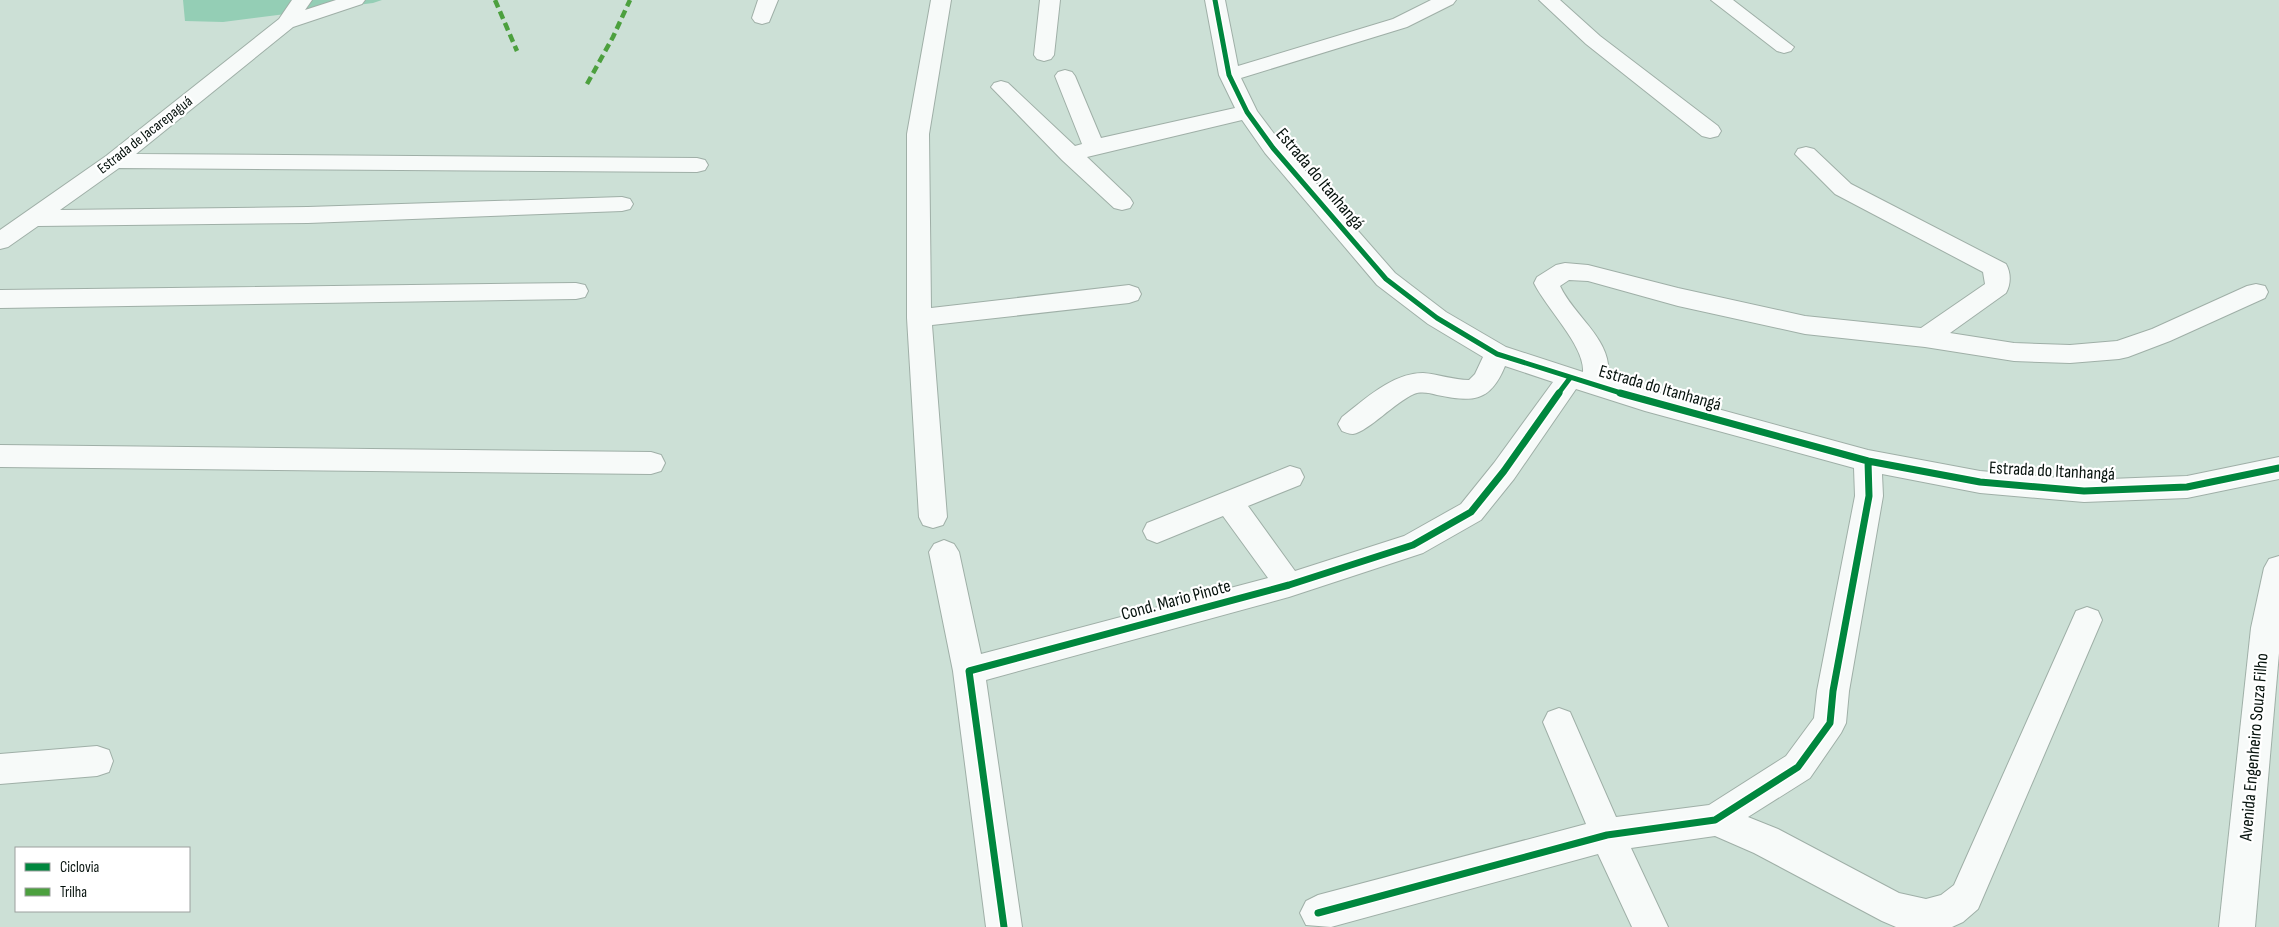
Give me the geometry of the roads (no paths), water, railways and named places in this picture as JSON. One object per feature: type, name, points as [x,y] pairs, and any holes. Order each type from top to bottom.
[{"type":"street","points":[[286,23],[302,0]]},
{"type":"street","points":[[286,23],[355,0]]},
{"type":"street","points":[[932,517],[919,318],[918,134],[941,0]]},
{"type":"street","points":[[1044,55],[1050,0]]},
{"type":"street","name":"Estrada do Itanhangá","points":[[1216,0],[1229,74],[1247,112],[1273,148],[1386,280],[1437,318],[1497,354],[1582,382],[1868,461],[1980,482],[2084,491],[2187,487],[2279,468]]},
{"type":"street","points":[[1229,74],[1400,23],[1446,0]]},
{"type":"street","points":[[1549,0],[1593,40],[1710,131]]},
{"type":"street","points":[[1721,0],[1784,47]]},
{"type":"street","name":"Estrada de Jacarepaguá","points":[[0,241],[114,161],[286,23]]},
{"type":"street","points":[[1065,76],[1094,147]]},
{"type":"street","points":[[1001,87],[1122,203]]},
{"type":"street","points":[[1070,155],[1094,147],[1247,112]]},
{"type":"street","points":[[1806,154],[1843,189],[1997,270],[1997,287],[1925,338]]},
{"type":"street","points":[[114,161],[697,165]]},
{"type":"street","points":[[33,218],[308,215],[622,204]]},
{"type":"street","points":[[1582,382],[1596,360],[1550,292],[1546,283],[1566,272],[1588,273],[1678,297],[1805,325],[1925,338],[2014,352],[2070,354],[2119,350],[2161,335],[2256,292]]},
{"type":"street","points":[[0,299],[576,291]]},
{"type":"street","points":[[919,318],[1129,294]]},
{"type":"street","points":[[1351,424],[1412,384],[1426,381],[1450,389],[1471,390],[1483,384],[1497,354]]},
{"type":"street","name":"Cond. Mario Pinote","points":[[969,671],[1289,585],[1413,545],[1471,512],[1504,471],[1582,382]]},
{"type":"street","points":[[0,456],[651,463]]},
{"type":"street","points":[[1318,913],[1607,835],[1715,820],[1798,767],[1830,723],[1833,691],[1869,496],[1868,461]]},
{"type":"street","points":[[1157,531],[1290,477]]},
{"type":"street","points":[[1229,502],[1289,585]]},
{"type":"street","points":[[944,552],[969,671],[1004,927]]},
{"type":"street","name":"Avenida Engenheiro Souza Filho","points":[[2237,927],[2279,568]]},
{"type":"street","points":[[1715,820],[1766,841],[1894,908],[1926,917],[1951,910],[1966,897],[2087,620]]},
{"type":"street","points":[[1559,722],[1607,835],[1650,927]]},
{"type":"street","points":[[0,769],[97,761]]}]
